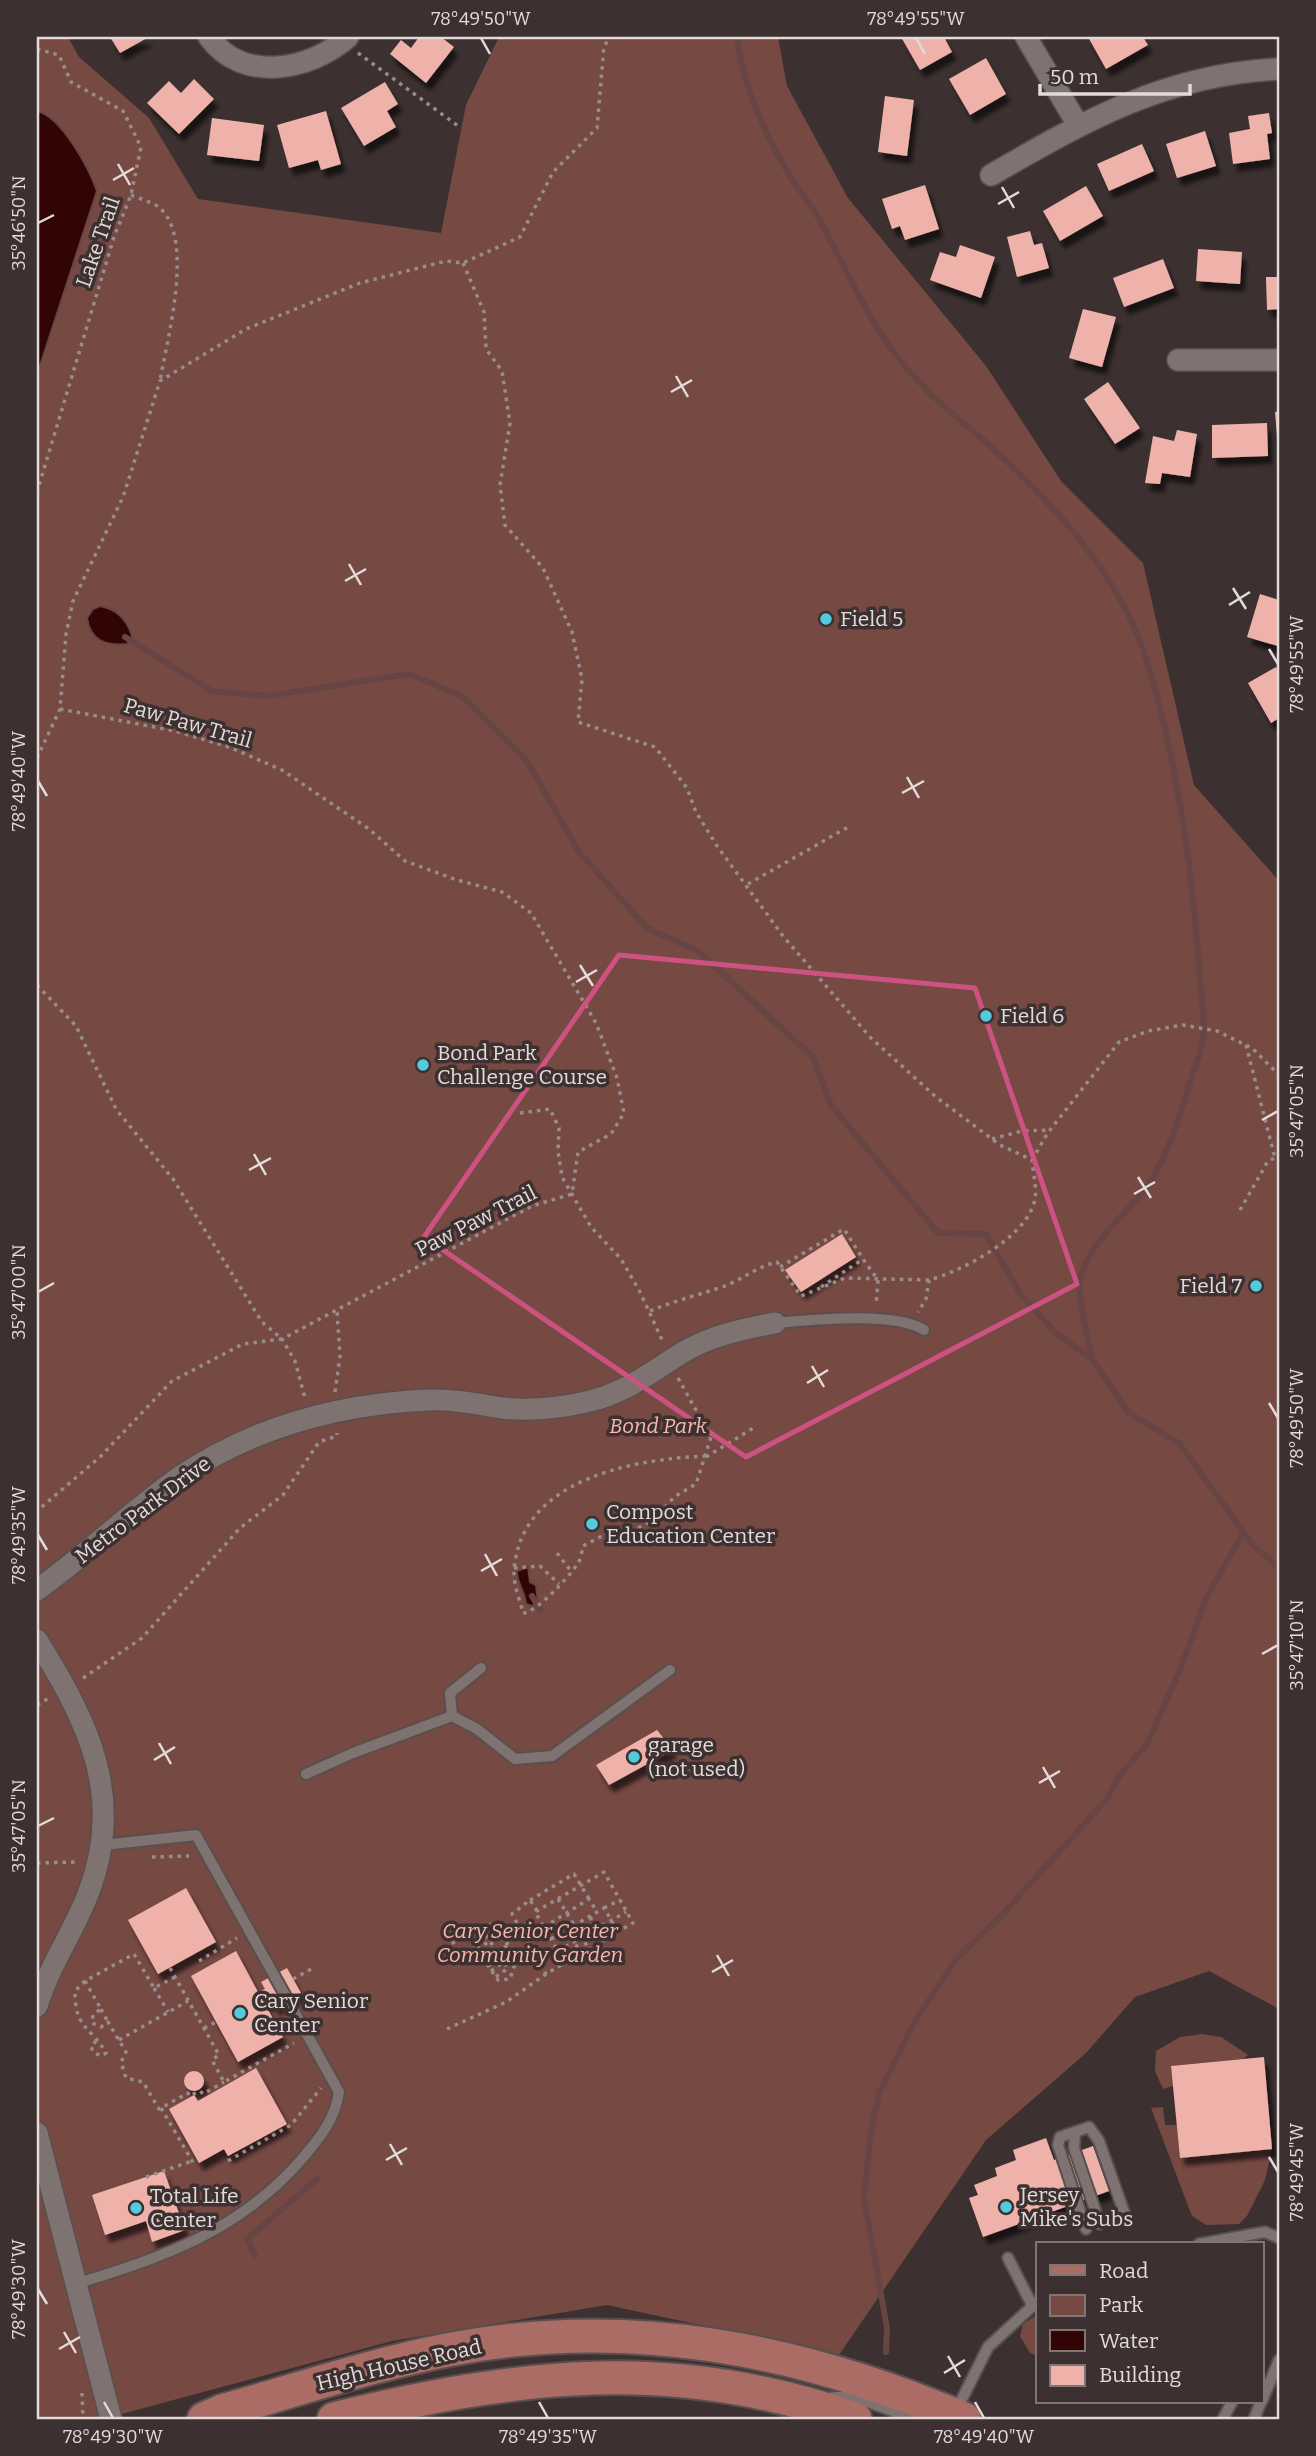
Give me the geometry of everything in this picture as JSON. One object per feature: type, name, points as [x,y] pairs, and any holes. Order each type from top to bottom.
[{"type":"main road","name":"High House Road","points":[[204,2419],[249,2403],[447,2350],[502,2341],[594,2334],[692,2341],[789,2358],[891,2390],[955,2418]]},
{"type":"main road","name":"High House Road","points":[[334,2419],[442,2393],[553,2378],[640,2377],[729,2386],[789,2399],[855,2419]]},
{"type":"street","points":[[209,37],[214,44],[243,61],[287,68],[309,63],[345,39]]},
{"type":"street","points":[[1026,37],[1078,125]]},
{"type":"street","points":[[991,175],[1078,125],[1137,97],[1225,73],[1279,69]]},
{"type":"street","points":[[1178,360],[1279,360]]},
{"type":"street","name":"Metro Park Drive","points":[[37,1590],[157,1494],[219,1452],[332,1399],[429,1400],[504,1408],[549,1408],[589,1402],[635,1385],[680,1354],[729,1332],[775,1323]]},
{"type":"street","points":[[37,1640],[67,1688],[88,1732],[103,1786],[103,1845],[87,1896],[44,1981],[37,2006]]},
{"type":"street","points":[[37,2133],[111,2419]]},
{"type":"lane","points":[[775,1323],[875,1319],[911,1322],[924,1330]]},
{"type":"lane","points":[[452,1716],[450,1693],[481,1668]]},
{"type":"lane","points":[[306,1774],[353,1753],[452,1716],[477,1729],[515,1759],[552,1756],[670,1671]]},
{"type":"lane","points":[[75,2284],[120,2270],[230,2224],[270,2194],[317,2142],[332,2119],[339,2092],[196,1835],[103,1845]]},
{"type":"lane","points":[[1086,2228],[1058,2145],[1060,2137],[1089,2127],[1099,2141],[1125,2215]]},
{"type":"lane","points":[[1075,2132],[1074,2148],[1100,2224]]},
{"type":"lane","points":[[1210,2242],[1265,2232],[1279,2238]]},
{"type":"lane","points":[[955,2418],[988,2347],[1035,2303],[1008,2258]]},
{"type":"lane","points":[[1264,2396],[1279,2360]]},
{"type":"lane","points":[[789,2399],[851,2396],[915,2419]]},
{"type":"path","points":[[160,381],[246,329],[360,283],[446,261],[463,263],[520,237],[553,172],[597,128],[604,46],[611,37]]},
{"type":"path","points":[[345,39],[461,128]]},
{"type":"path","name":"Lake Trail","points":[[37,49],[58,55],[71,82],[123,111],[141,147],[131,195],[114,237],[37,492]]},
{"type":"path","points":[[37,758],[61,709],[66,634],[73,601],[123,497],[160,381],[177,279],[173,228],[158,206],[131,195]]},
{"type":"path","points":[[463,263],[484,312],[486,349],[502,371],[510,423],[500,485],[505,525],[543,568],[572,632],[582,679],[578,722],[619,738],[655,747],[687,788],[696,812],[717,846],[748,884],[783,936],[870,1037],[936,1097],[992,1139],[1032,1160]]},
{"type":"path","name":"Paw Paw Trail","points":[[37,1511],[100,1458],[172,1381],[243,1344],[282,1339],[532,1206],[572,1194],[579,1152],[611,1134],[624,1113],[617,1078],[596,1023],[531,913],[502,892],[457,880],[405,861],[369,829],[282,770],[229,747],[175,731],[61,709]]},
{"type":"path","points":[[748,884],[850,826]]},
{"type":"path","points":[[37,985],[76,1026],[116,1109],[173,1179],[262,1322],[282,1339],[295,1361],[306,1401],[316,1398]]},
{"type":"path","points":[[650,1311],[682,1297],[725,1286],[759,1266],[777,1262],[801,1296],[808,1296],[845,1278],[929,1280],[950,1275],[1005,1241],[1024,1223],[1035,1199],[1032,1160],[1051,1130],[1119,1042],[1148,1031],[1183,1025],[1217,1031],[1246,1045],[1279,1074]]},
{"type":"path","points":[[1240,1210],[1268,1160],[1277,1157],[1246,1045]]},
{"type":"path","points":[[520,1113],[550,1109],[559,1128],[558,1151],[562,1177],[590,1227],[621,1259],[650,1311],[671,1362],[711,1437],[706,1457],[696,1484],[674,1497],[656,1518],[622,1537],[600,1537],[583,1546],[579,1562],[571,1571],[540,1605],[529,1613],[523,1613],[514,1568],[517,1550],[525,1532],[551,1498],[622,1467],[659,1458],[706,1457],[754,1427]]},
{"type":"path","points":[[992,1139],[1022,1132],[1051,1130]]},
{"type":"path","points":[[780,1267],[844,1229],[878,1280],[875,1319]]},
{"type":"path","points":[[808,1296],[863,1259]]},
{"type":"path","points":[[911,1322],[926,1300],[929,1280]]},
{"type":"path","points":[[37,1705],[142,1639],[240,1528],[283,1495],[319,1442],[337,1436],[332,1399],[340,1356],[337,1311]]},
{"type":"path","points":[[557,1553],[571,1571]]},
{"type":"path","points":[[514,1568],[540,1566],[559,1584]]},
{"type":"path","points":[[149,1857],[184,1854],[193,1858]]},
{"type":"path","points":[[37,1863],[86,1861]]},
{"type":"path","points":[[447,2029],[506,2002],[547,1973],[633,1923],[604,1872],[537,1911]]},
{"type":"path","points":[[547,1973],[512,1914],[530,1900],[575,1874],[597,1912]]},
{"type":"path","points":[[558,1899],[589,1949]]},
{"type":"path","points":[[544,1927],[589,1899]]},
{"type":"path","points":[[530,1900],[565,1963]]},
{"type":"path","points":[[551,1939],[620,1900]]},
{"type":"path","points":[[604,1908],[618,1932]]},
{"type":"path","points":[[558,1951],[626,1912]]},
{"type":"path","points":[[590,1917],[604,1940]]},
{"type":"path","points":[[437,1952],[488,1923],[518,1955]]},
{"type":"path","points":[[233,1926],[244,1946]]},
{"type":"path","points":[[481,1928],[508,1968],[496,1977]]},
{"type":"path","points":[[567,1930],[581,1953]]},
{"type":"path","points":[[467,1935],[491,1971],[503,1982],[510,1979],[518,1955]]},
{"type":"path","points":[[199,1961],[239,1937]]},
{"type":"path","points":[[477,1949],[489,1941]]},
{"type":"path","points":[[484,1959],[508,1945]]},
{"type":"path","points":[[491,1971],[532,1948]]},
{"type":"path","points":[[98,2039],[91,2046],[93,2052],[101,2056],[106,2053],[98,2039],[81,2026],[76,2011],[75,1991],[85,1981],[134,1954],[168,2012]]},
{"type":"path","points":[[488,1966],[501,1957]]},
{"type":"path","points":[[293,1979],[315,1966]]},
{"type":"path","points":[[170,1968],[219,2055],[212,2060],[224,2082]]},
{"type":"path","points":[[154,1989],[175,1977]]},
{"type":"path","points":[[85,1981],[126,2052],[121,2062],[126,2078],[143,2082],[193,2164],[146,2177]]},
{"type":"path","points":[[119,2040],[188,2001]]},
{"type":"path","points":[[101,2009],[93,2015],[92,2023],[102,2026],[108,2022]]},
{"type":"path","points":[[204,2028],[216,2022]]},
{"type":"path","points":[[291,2033],[297,2050]]},
{"type":"path","points":[[161,2108],[188,2093],[189,2096],[200,2091],[202,2094],[296,2042]]},
{"type":"path","points":[[228,2161],[291,2125],[324,2085]]},
{"type":"highlighted area","points":[[619,955],[975,988],[1077,1284],[746,1457],[424,1237]]},
{"type":"green space","name":"Bond Park","points":[[37,37],[68,37],[79,57],[149,118],[198,199],[441,233],[466,105],[499,37],[778,37],[787,86],[848,198],[986,366],[1061,481],[1143,563],[1194,785],[1279,881],[1279,2009],[1209,1971],[1135,1997],[1086,2053],[986,2140],[839,2355],[607,2305],[392,2341],[103,2419],[37,2419]]},
{"type":"green space","points":[[1202,2034],[1221,2037],[1248,2055],[1243,2059],[1171,2066],[1173,2086],[1163,2089],[1155,2071],[1156,2051],[1180,2037]]},
{"type":"green space","points":[[1163,2107],[1165,2125],[1177,2125],[1180,2158],[1272,2149],[1265,2180],[1247,2216],[1239,2224],[1206,2225],[1192,2216],[1151,2108]]},
{"type":"green space","points":[[1036,2315],[1036,2355],[1030,2353],[1020,2336],[1023,2324]]},
{"type":"water","points":[[37,111],[55,122],[73,144],[97,191],[37,375]]},
{"type":"water","points":[[100,606],[116,612],[124,620],[132,636],[127,644],[106,643],[95,637],[87,618],[93,609]]},
{"type":"water","points":[[528,1567],[530,1582],[536,1585],[538,1603],[532,1606],[526,1604],[517,1575],[517,1571]]},
{"type":"building","points":[[110,37],[149,37],[120,53]]},
{"type":"building","points":[[419,37],[441,37],[454,47],[426,83],[390,54],[401,40],[411,48]]},
{"type":"building","points":[[901,37],[944,37],[952,52],[920,70]]},
{"type":"building","points":[[1088,37],[1143,37],[1148,45],[1106,69]]},
{"type":"building","points":[[986,58],[1006,94],[970,115],[949,79]]},
{"type":"building","points":[[194,79],[214,99],[179,134],[147,103],[169,81],[181,93]]},
{"type":"building","points":[[385,82],[398,104],[387,111],[396,127],[364,146],[341,108]]},
{"type":"building","points":[[885,96],[914,100],[907,156],[878,152]]},
{"type":"building","points":[[326,111],[341,164],[321,170],[318,160],[289,168],[277,125]]},
{"type":"building","points":[[1269,113],[1272,133],[1267,134],[1270,159],[1233,164],[1229,133],[1250,129],[1248,116]]},
{"type":"building","points":[[212,118],[264,125],[259,161],[207,155]]},
{"type":"building","points":[[1205,131],[1216,166],[1177,178],[1166,144]]},
{"type":"building","points":[[1142,144],[1154,171],[1109,191],[1097,164]]},
{"type":"building","points":[[925,185],[939,229],[905,240],[900,226],[892,229],[882,199]]},
{"type":"building","points":[[1086,186],[1103,216],[1060,241],[1043,211]]},
{"type":"building","points":[[1030,231],[1034,245],[1042,243],[1049,268],[1017,277],[1007,237]]},
{"type":"building","points":[[960,245],[995,257],[981,298],[930,280],[940,252],[956,257]]},
{"type":"building","points":[[1198,249],[1242,252],[1240,284],[1196,281]]},
{"type":"building","points":[[1163,259],[1174,288],[1124,307],[1113,278]]},
{"type":"building","points":[[1266,277],[1279,277],[1279,309],[1267,310]]},
{"type":"building","points":[[1083,309],[1116,317],[1102,367],[1069,358]]},
{"type":"building","points":[[1108,382],[1140,428],[1115,444],[1084,399]]},
{"type":"building","points":[[1279,411],[1279,436],[1277,436],[1275,412]]},
{"type":"building","points":[[1267,423],[1268,456],[1212,458],[1212,425]]},
{"type":"building","points":[[1177,430],[1197,434],[1190,477],[1162,473],[1160,484],[1145,483],[1153,436],[1174,441]]},
{"type":"building","points":[[1260,594],[1279,600],[1278,646],[1247,637]]},
{"type":"building","points":[[1276,667],[1279,673],[1279,718],[1271,723],[1248,683]]},
{"type":"building","points":[[842,1234],[856,1257],[801,1292],[785,1270]]},
{"type":"building","name":"garage (not used)","points":[[657,1730],[673,1750],[609,1785],[596,1765]]},
{"type":"building","points":[[186,1888],[216,1942],[158,1974],[128,1920]]},
{"type":"building","name":"Cary Senior Center","points":[[236,1951],[258,1992],[265,1989],[261,1982],[287,1968],[301,1993],[275,2008],[271,2001],[265,2004],[283,2037],[238,2062],[191,1976]]},
{"type":"building","points":[[1264,2057],[1272,2149],[1180,2158],[1171,2066]]},
{"type":"building","points":[[256,2068],[287,2124],[228,2156],[224,2149],[199,2163],[169,2109],[194,2095],[198,2101]]},
{"type":"building","points":[[190,2071],[198,2071],[204,2081],[198,2091],[190,2091],[184,2085],[184,2077]]},
{"type":"building","points":[[1046,2138],[1054,2160],[1093,2146],[1109,2191],[983,2237],[969,2198],[978,2195],[974,2185],[997,2176],[995,2168],[1016,2160],[1013,2150]]},
{"type":"building","name":"Total Life Center","points":[[164,2171],[185,2230],[152,2242],[146,2221],[105,2235],[92,2195]]},
{"type":"waterway","points":[[737,37],[744,74],[763,126],[790,176],[819,219],[881,333],[909,372],[1013,468],[1082,543],[1120,599],[1135,629],[1158,700],[1176,779],[1188,859],[1204,1032],[1199,1056],[1164,1157],[1143,1192],[1093,1250],[1081,1277],[1081,1307],[1092,1358]]},
{"type":"waterway","points":[[125,637],[212,691],[268,696],[409,674],[463,697],[527,761],[579,852],[647,928],[698,951],[813,1057],[831,1105],[938,1233],[986,1234],[1021,1295],[1057,1334],[1092,1359],[1129,1413],[1179,1443],[1253,1545],[1279,1568]]},
{"type":"waterway","points":[[886,2352],[887,2328],[864,2198],[871,2130],[879,2093],[915,2021],[957,1958],[1001,1916],[1107,1799],[1119,1776],[1147,1744],[1180,1670],[1207,1596],[1244,1532]]},
{"type":"waterway","points":[[532,1596],[540,1610]]},
{"type":"waterway","points":[[255,2255],[247,2239],[317,2179]]},
{"type":"place","name":"Field 5","points":[[826,619]]},
{"type":"place","name":"Field 6","points":[[986,1016]]},
{"type":"place","name":"Bond Park Challenge Course","points":[[423,1065]]},
{"type":"place","name":"Field 7","points":[[1256,1286]]},
{"type":"place","name":"Compost Education Center","points":[[592,1524]]},
{"type":"place","name":"garage (not used)","points":[[634,1757]]},
{"type":"place","name":"Cary Senior Center","points":[[240,2013]]},
{"type":"place","name":"Jersey Mike's Subs","points":[[1006,2207]]},
{"type":"place","name":"Total Life Center","points":[[136,2208]]},
{"type":"park label","name":"Cary Senior Center Community Garden","points":[[530,1943]]}]
